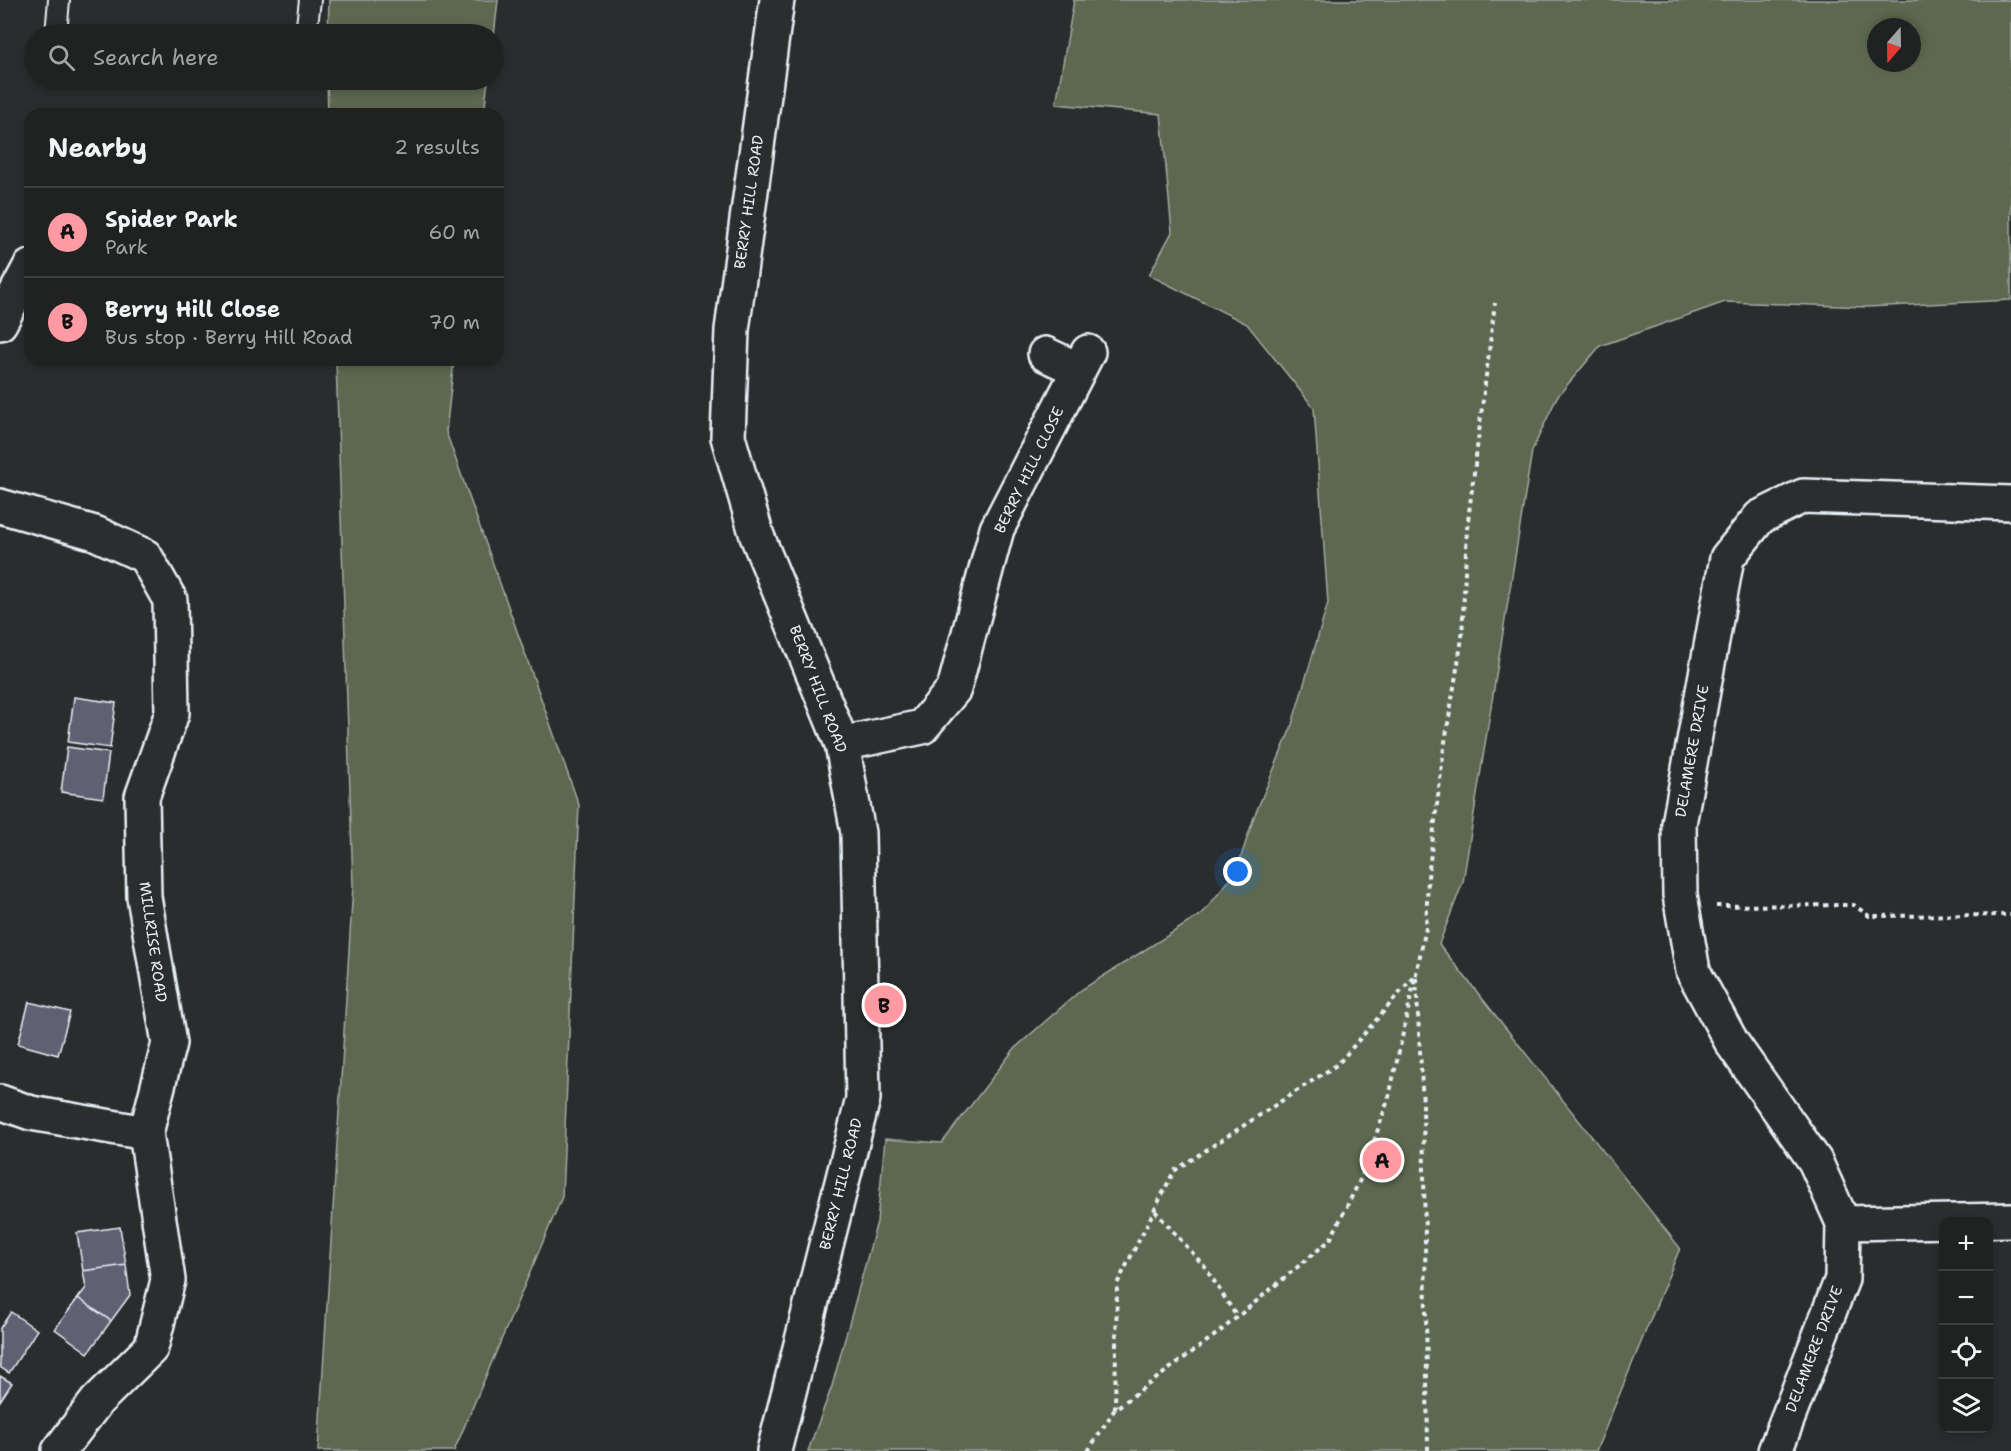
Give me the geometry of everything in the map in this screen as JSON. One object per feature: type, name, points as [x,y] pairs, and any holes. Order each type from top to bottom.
[{"type":"street","name":"BERRY HILL ROAD","points":[[774,1451],[863,1099],[858,833],[842,744],[757,536],[728,437],[732,330],[777,0]]},
{"type":"street","points":[[0,323],[24,278]]},
{"type":"street","name":"BERRY HILL CLOSE","points":[[842,744],[922,727],[954,689],[997,529],[1084,361],[1045,354]]},
{"type":"street","name":"DELAMERE DRIVE","points":[[1775,1451],[1842,1279],[1843,1223],[1815,1161],[1732,1043],[1693,971],[1682,907],[1679,824],[1727,558],[1760,517],[1803,496],[2011,503]]},
{"type":"street","name":"MILLRISE ROAD","points":[[0,506],[95,533],[145,556],[170,600],[172,713],[142,797],[144,897],[169,1043],[146,1133],[168,1280],[151,1348],[97,1401],[59,1451]]},
{"type":"street","points":[[0,1102],[31,1113],[146,1133]]},
{"type":"street","points":[[1843,1223],[2011,1220]]},
{"type":"lane","points":[[57,24],[59,0]]},
{"type":"lane","points":[[307,24],[310,0]]},
{"type":"path","points":[[1088,1451],[1115,1409],[1218,1333],[1330,1240],[1362,1176],[1389,1097],[1426,928],[1428,877],[1444,748],[1462,638],[1467,529],[1495,303]]},
{"type":"path","points":[[1682,907],[1854,905],[1869,916],[2011,915]]},
{"type":"path","points":[[1115,1409],[1117,1284],[1174,1171],[1338,1064],[1416,974]]},
{"type":"path","points":[[1416,974],[1423,1105],[1428,1451]]},
{"type":"path","points":[[1155,1210],[1205,1267],[1237,1317]]},
{"type":"green space","points":[[329,0],[498,0],[495,24],[328,24]]},
{"type":"green space","points":[[1074,0],[2011,0],[2011,300],[1867,307],[1725,302],[1600,346],[1557,397],[1532,451],[1463,882],[1439,944],[1680,1248],[1596,1451],[808,1451],[832,1386],[877,1222],[885,1139],[942,1143],[1015,1048],[1081,990],[1202,914],[1236,872],[1254,817],[1291,728],[1328,603],[1314,408],[1247,324],[1149,275],[1172,232],[1161,114],[1056,104]]},
{"type":"green space","points":[[327,90],[487,90],[485,108],[328,108]]},
{"type":"green space","points":[[336,366],[453,366],[446,432],[579,805],[562,1197],[454,1451],[318,1451],[353,886]]},
{"type":"building","points":[[74,697],[116,703],[110,748],[68,742]]},
{"type":"building","points":[[67,747],[109,753],[103,798],[61,792]]},
{"type":"building","points":[[29,1002],[70,1012],[58,1055],[18,1044]]},
{"type":"building","points":[[120,1227],[126,1265],[83,1271],[77,1233]]},
{"type":"building","points":[[126,1265],[130,1295],[111,1321],[78,1298],[86,1288],[83,1271]]},
{"type":"building","points":[[78,1298],[111,1321],[88,1353],[55,1329]]},
{"type":"building","points":[[11,1312],[37,1330],[9,1373],[0,1367],[0,1328]]},
{"type":"building","points":[[0,1376],[12,1383],[0,1401]]},
{"type":"place","name":"Berry Hill Close","points":[[884,1005]]},
{"type":"place","name":"Spider Park","points":[[1382,1160]]}]
